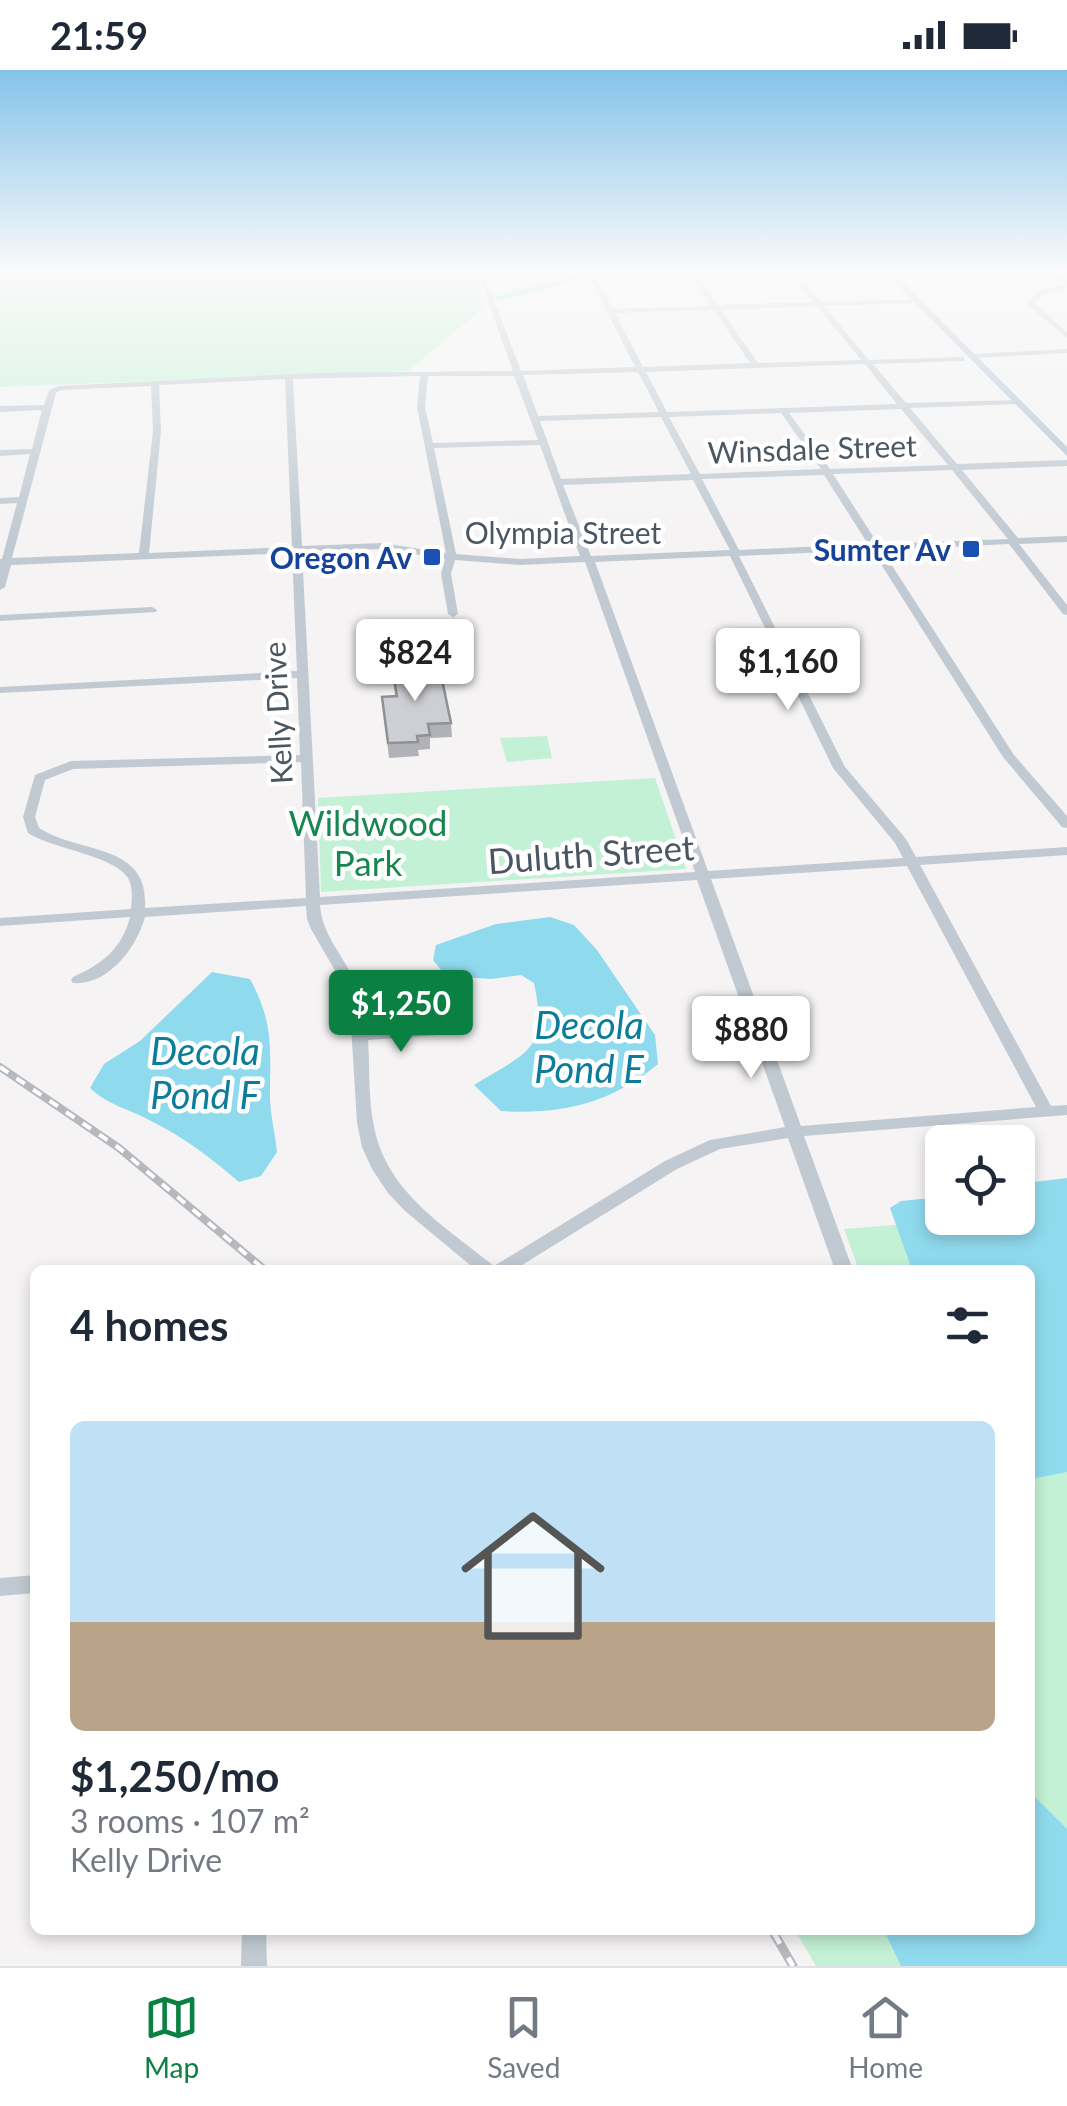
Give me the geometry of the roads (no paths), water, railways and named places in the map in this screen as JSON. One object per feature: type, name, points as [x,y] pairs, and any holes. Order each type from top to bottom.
[{"type":"main road","points":[[970,359],[1067,453]]},
{"type":"street","points":[[515,359],[842,1265]]},
{"type":"street","points":[[636,359],[735,551],[734,556],[838,768],[891,826],[1046,1112]]},
{"type":"street","points":[[751,359],[755,366]]},
{"type":"street","points":[[866,359],[1067,612]]},
{"type":"street","points":[[0,587],[47,408],[52,392],[59,388],[918,359]]},
{"type":"street","points":[[424,374],[421,408],[450,556],[446,574],[454,614]]},
{"type":"street","name":"Kelly Drive","points":[[289,378],[313,902],[321,938],[352,992],[360,1036],[364,1124],[378,1169],[414,1212],[482,1265]]},
{"type":"street","points":[[144,556],[157,430],[155,383]]},
{"type":"street","points":[[537,419],[1018,402]]},
{"type":"street","points":[[0,410],[47,408]]},
{"type":"street","points":[[782,410],[828,472],[1009,757],[1067,824]]},
{"type":"street","points":[[430,446],[546,442]]},
{"type":"street","points":[[0,453],[36,451]]},
{"type":"street","name":"Winsdale Street","points":[[559,482],[1067,463]]},
{"type":"street","points":[[0,502],[22,500]]},
{"type":"street","name":"Olympia Street","points":[[4,562],[382,546],[490,562],[590,560],[1067,539]]},
{"type":"street","points":[[0,618],[152,610]]},
{"type":"street","points":[[0,690],[303,674]]},
{"type":"street","points":[[78,980],[101,971],[131,941],[138,889],[132,872],[33,830],[29,816],[40,778],[71,765],[306,758]]},
{"type":"street","name":"Duluth Street","points":[[0,922],[1067,851]]},
{"type":"street","points":[[360,1036],[438,1030]]},
{"type":"street","points":[[509,1265],[692,1153],[742,1138],[1067,1110]]},
{"type":"street","points":[[0,1587],[30,1584]]},
{"type":"street","points":[[254,1935],[254,1966]]},
{"type":"water","name":"Decola Pond E","points":[[550,917],[574,925],[597,950],[655,1035],[658,1064],[622,1088],[585,1104],[545,1111],[501,1111],[474,1085],[529,1048],[538,1024],[534,983],[521,975],[491,979],[446,976],[433,960],[436,945],[496,924]]},
{"type":"water","name":"Decola Pond F","points":[[212,972],[250,979],[269,1036],[270,1103],[277,1152],[261,1176],[239,1182],[176,1135],[90,1088],[104,1064],[140,1041]]},
{"type":"water","points":[[1067,1178],[1067,1472],[1035,1478],[1035,1265],[910,1265],[890,1208],[901,1201],[925,1199],[925,1235],[1035,1235],[1035,1182]]},
{"type":"water","points":[[1035,1797],[1067,1829],[1067,1966],[901,1966],[886,1935],[1035,1935]]},
{"type":"railway","points":[[0,1067],[119,1148],[259,1265]]},
{"type":"railway","points":[[775,1935],[793,1966]]},
{"type":"place","name":"Sumter Av","points":[[971,549]]},
{"type":"place","name":"Oregon Av","points":[[432,557]]},
{"type":"park label","name":"Wildwood Park","points":[[368,842]]}]
